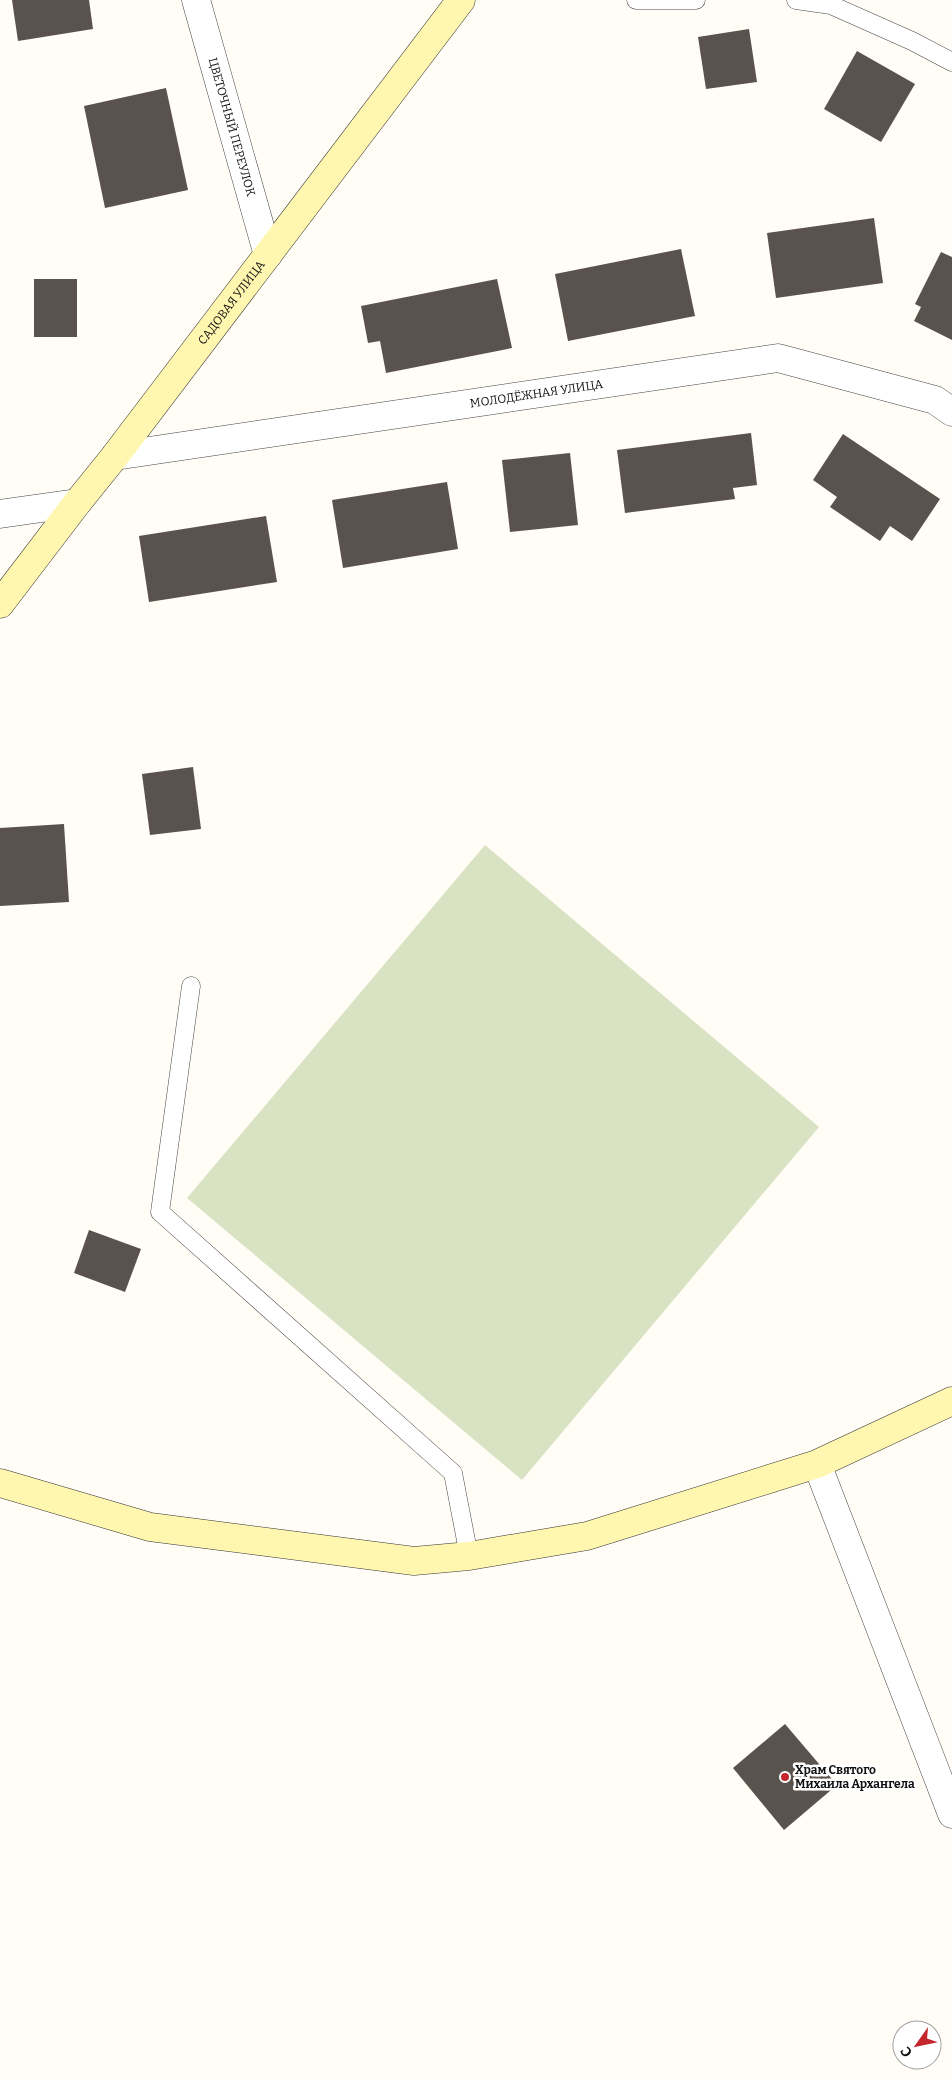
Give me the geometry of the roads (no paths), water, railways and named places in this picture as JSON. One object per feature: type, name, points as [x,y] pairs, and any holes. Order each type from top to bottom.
[{"type":"main road","name":"САДОВАЯ УЛИЦА","points":[[0,604],[115,456],[461,0]]},
{"type":"main road","points":[[0,1483],[150,1527],[414,1561],[469,1556],[587,1536],[817,1464],[952,1401]]},
{"type":"street","name":"ЦВЕТОЧНЫЙ ПЕРЕУЛОК","points":[[196,0],[268,255]]},
{"type":"street","name":"МОЛОДЁЖНАЯ УЛИЦА","points":[[115,456],[778,358],[935,400],[952,412]]},
{"type":"street","points":[[0,514],[77,504]]},
{"type":"street","points":[[817,1464],[952,1814]]},
{"type":"lane","points":[[636,0],[696,0]]},
{"type":"lane","points":[[796,0],[831,5],[912,41],[952,62]]},
{"type":"lane","points":[[191,986],[160,1212],[453,1473],[469,1556]]},
{"type":"place","name":"Храм Святого Михаила Архангела","points":[[785,1777]]}]
